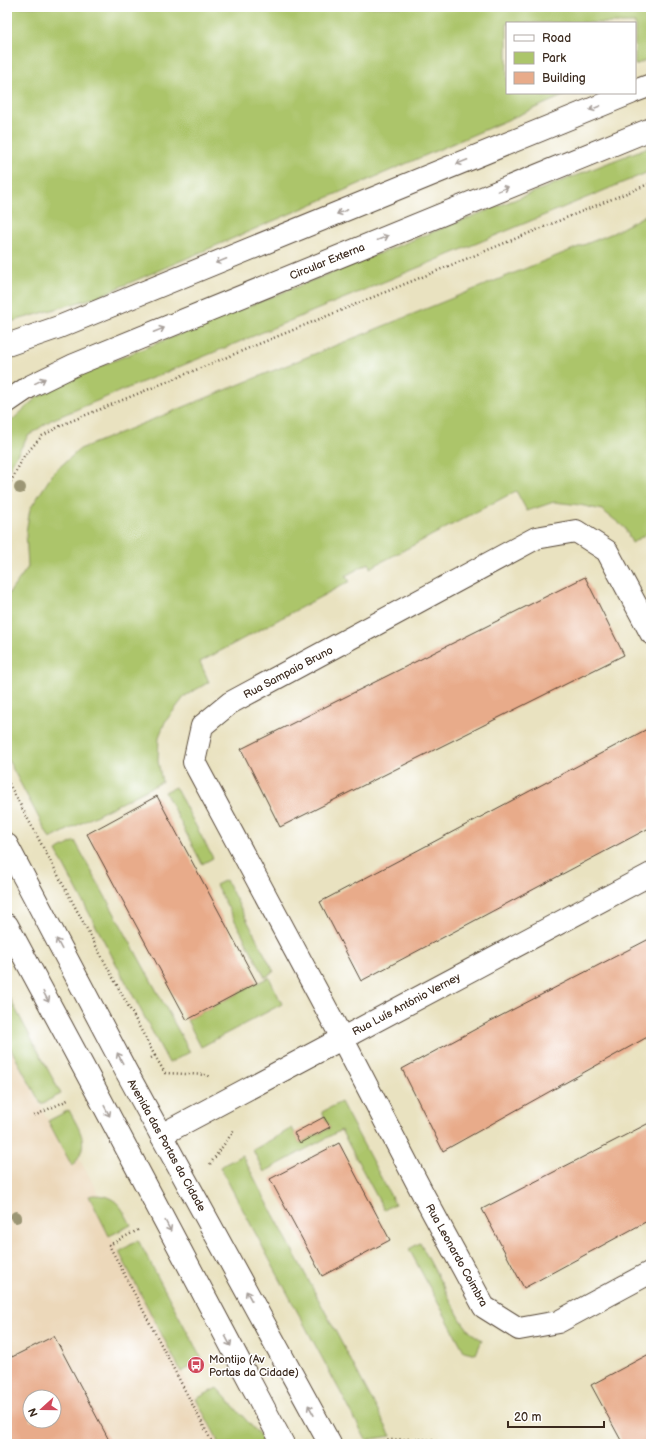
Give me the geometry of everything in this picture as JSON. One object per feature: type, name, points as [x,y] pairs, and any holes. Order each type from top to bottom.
[{"type":"street","points":[[636,92],[651,85]]},
{"type":"street","points":[[7,345],[59,327],[629,94]]},
{"type":"street","name":"Circular Externa","points":[[7,402],[29,387],[74,365],[651,129]]},
{"type":"street","name":"Rua Sampaio Bruno","points":[[342,1038],[194,762],[202,726],[230,703],[536,538],[576,531],[607,551],[651,633]]},
{"type":"street","name":"Avenida das Portas da Cidade","points":[[7,845],[161,1135],[330,1444]]},
{"type":"street","name":"Rua Luís António Verney","points":[[161,1135],[651,874]]},
{"type":"street","points":[[7,925],[283,1444]]},
{"type":"street","name":"Rua Leonardo Coimbra","points":[[342,1038],[420,1189],[484,1307],[519,1329],[558,1322],[651,1272]]},
{"type":"path","points":[[7,489],[24,456],[42,436],[64,424],[651,183]]},
{"type":"path","points":[[7,780],[155,1056]]},
{"type":"path","points":[[364,1444],[398,1439],[439,1441],[447,1444]]},
{"type":"shaded area","points":[[7,1042],[72,1166],[79,1158],[99,1195],[89,1196],[220,1444],[7,1444]]},
{"type":"green space","points":[[7,7],[651,7],[651,58],[636,65],[636,22],[506,22],[506,94],[568,94],[97,297],[7,323]]},
{"type":"green space","points":[[651,146],[651,171],[51,420],[28,436],[7,472],[7,425],[36,398],[71,378],[430,233]]},
{"type":"green space","points":[[651,212],[651,531],[632,543],[625,528],[602,510],[580,505],[554,502],[527,511],[516,491],[370,568],[369,563],[345,576],[350,581],[200,662],[209,682],[185,696],[165,722],[159,737],[158,761],[162,782],[50,839],[7,758],[7,596],[28,567],[26,532],[30,509],[54,472],[80,449],[613,233]]},
{"type":"green space","points":[[175,787],[213,858],[202,864],[165,792]]},
{"type":"green space","points":[[75,841],[190,1052],[169,1063],[56,851]]},
{"type":"green space","points":[[226,880],[274,972],[265,977],[216,885]]},
{"type":"green space","points":[[269,977],[282,1004],[201,1047],[187,1020]]},
{"type":"green space","points":[[7,993],[61,1094],[41,1104],[7,1042]]},
{"type":"green space","points":[[341,1102],[395,1204],[384,1210],[341,1130],[264,1172],[253,1150],[292,1128],[300,1143],[330,1128],[322,1112]]},
{"type":"green space","points":[[69,1110],[80,1132],[83,1145],[78,1158],[72,1166],[48,1121]]},
{"type":"green space","points":[[242,1155],[391,1436],[366,1440],[220,1167]]},
{"type":"green space","points":[[93,1195],[112,1199],[121,1207],[131,1225],[109,1236],[89,1196]]},
{"type":"green space","points":[[138,1240],[203,1361],[181,1372],[119,1252]]},
{"type":"green space","points":[[420,1243],[461,1320],[470,1332],[482,1340],[476,1354],[464,1351],[409,1249]]},
{"type":"green space","points":[[217,1388],[267,1444],[220,1444],[196,1399]]},
{"type":"building","points":[[585,577],[624,655],[280,827],[241,749]]},
{"type":"building","points":[[651,727],[651,827],[361,981],[320,902]]},
{"type":"building","points":[[157,796],[257,983],[187,1020],[87,834]]},
{"type":"building","points":[[651,938],[651,1035],[443,1151],[402,1069]]},
{"type":"building","points":[[324,1117],[330,1127],[300,1143],[294,1133]]},
{"type":"building","points":[[651,1122],[651,1219],[524,1288],[482,1209]]},
{"type":"building","points":[[339,1143],[390,1240],[322,1276],[270,1179]]},
{"type":"building","points":[[54,1336],[111,1444],[7,1444],[7,1347],[12,1357]]},
{"type":"building","points":[[651,1353],[651,1440],[644,1444],[623,1444],[591,1385]]},
{"type":"place","name":"Montijo (Av Portas da Cidade)","points":[[196,1365]]}]
